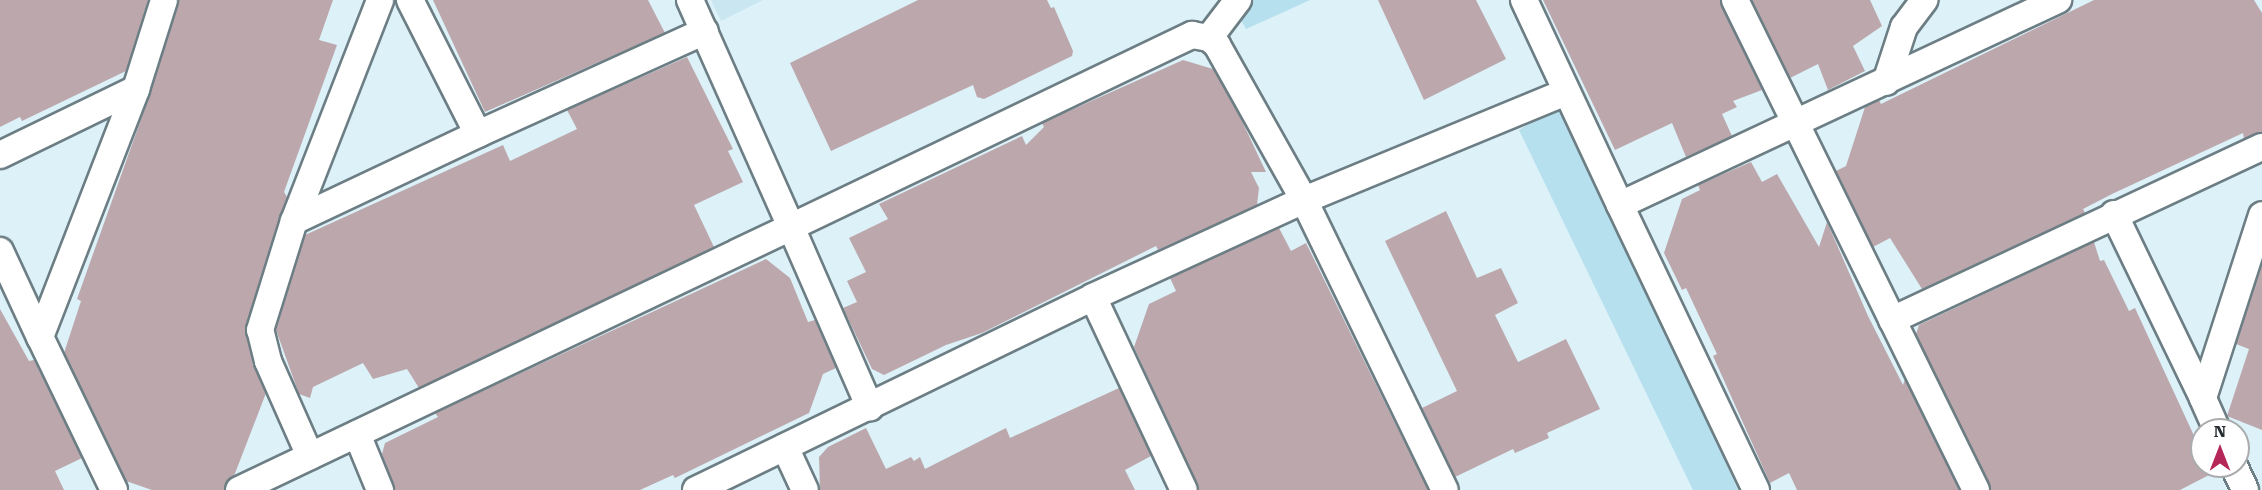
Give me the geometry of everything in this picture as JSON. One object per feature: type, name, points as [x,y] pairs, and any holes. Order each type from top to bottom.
[{"type":"street","points":[[40,337],[136,88],[164,0]]},
{"type":"street","points":[[310,456],[268,361],[260,330],[294,221],[380,0]]},
{"type":"street","points":[[410,0],[478,134]]},
{"type":"street","points":[[690,0],[870,408]]},
{"type":"street","points":[[1209,38],[1238,0]]},
{"type":"street","points":[[1524,0],[1756,490]]},
{"type":"street","points":[[1735,0],[1976,490]]},
{"type":"street","points":[[1886,82],[1904,27],[1924,0]]},
{"type":"street","points":[[1620,205],[2058,0]]},
{"type":"street","points":[[294,221],[705,31]]},
{"type":"street","points":[[239,490],[1192,35],[1209,38],[1217,45],[1304,200],[1445,490]]},
{"type":"street","points":[[0,155],[136,88]]},
{"type":"street","points":[[696,490],[870,408],[1093,297],[1304,200],[1566,92]]},
{"type":"street","points":[[1892,320],[2114,214],[2262,147]]},
{"type":"street","points":[[2114,214],[2212,418]]},
{"type":"street","points":[[2203,398],[2262,215]]},
{"type":"street","points":[[0,251],[114,490]]},
{"type":"street","points":[[1093,297],[1184,490]]},
{"type":"street","points":[[357,434],[380,490]]},
{"type":"street","points":[[785,447],[805,490]]},
{"type":"shaded area","points":[[711,0],[763,0],[721,21]]},
{"type":"shaded area","points":[[1230,0],[1310,0],[1246,29]]},
{"type":"shaded area","points":[[1563,104],[1738,490],[1693,490],[1519,130]]},
{"type":"building","points":[[0,0],[148,0],[126,71],[22,121],[20,117],[0,127]]},
{"type":"building","points":[[179,0],[333,0],[319,40],[337,45],[284,192],[287,197],[246,326],[253,365],[266,393],[234,476],[224,490],[152,490],[126,481],[64,353],[81,301],[77,299],[150,94]]},
{"type":"building","points":[[433,0],[648,0],[665,33],[485,112]]},
{"type":"building","points":[[918,0],[1047,0],[1051,8],[1054,7],[1073,51],[1072,56],[984,99],[977,97],[973,85],[831,151],[790,63]]},
{"type":"building","points":[[1378,0],[1476,0],[1506,59],[1424,100]]},
{"type":"building","points":[[1543,0],[1720,0],[1762,90],[1733,101],[1737,107],[1722,114],[1732,136],[1686,157],[1672,123],[1615,150]]},
{"type":"building","points":[[1752,0],[1870,0],[1882,26],[1853,46],[1865,71],[1828,90],[1818,64],[1790,78]]},
{"type":"building","points":[[2094,0],[2254,0],[2262,13],[2262,132],[2244,139],[2243,133],[2112,194],[2083,209],[2085,213],[1922,289],[1890,238],[1873,247],[1836,171],[1846,166],[1865,107],[1879,100],[1881,104]]},
{"type":"building","points":[[687,57],[733,149],[728,151],[743,182],[694,205],[714,247],[419,388],[407,369],[373,379],[363,363],[313,387],[310,398],[299,394],[276,330],[305,235],[503,145],[510,161],[577,129],[567,110]]},
{"type":"building","points":[[1183,60],[1213,69],[1241,119],[1266,172],[1251,172],[1259,188],[1257,205],[1158,250],[1156,246],[982,333],[946,345],[884,375],[872,369],[843,308],[857,302],[847,281],[866,272],[849,238],[888,219],[879,204],[1022,136],[1026,145],[1044,127],[1042,123]]},
{"type":"building","points":[[1751,162],[1762,182],[1777,174],[1819,247],[1827,222],[1868,316],[1903,385],[1905,379],[1959,490],[1797,490],[1789,473],[1770,483],[1713,356],[1717,354],[1686,288],[1682,290],[1664,253],[1682,199],[1700,190],[1698,185]]},
{"type":"building","points":[[1446,211],[1477,278],[1501,268],[1518,303],[1495,315],[1518,362],[1566,339],[1600,409],[1547,433],[1549,438],[1515,453],[1513,449],[1455,477],[1422,408],[1457,391],[1385,241]]},
{"type":"building","points":[[1279,228],[1291,251],[1306,243],[1428,490],[1199,490],[1134,347],[1149,304],[1176,291],[1170,278]]},
{"type":"building","points":[[2094,242],[2100,261],[2104,260],[2129,311],[2135,308],[2190,427],[2190,478],[2203,478],[2180,490],[1991,490],[1916,334],[1919,325]]},
{"type":"building","points":[[766,259],[790,278],[808,322],[815,320],[836,368],[823,374],[809,413],[675,478],[673,475],[640,490],[395,490],[382,454],[385,443],[438,417],[435,413]]},
{"type":"building","points":[[2262,264],[2262,430],[2250,425],[2250,418],[2227,416],[2249,349],[2236,344]]},
{"type":"building","points":[[0,309],[29,361],[34,360],[82,458],[55,471],[64,490],[0,490]]},
{"type":"building","points":[[1119,388],[1151,456],[1125,470],[1135,490],[820,490],[819,457],[828,447],[866,428],[886,469],[911,457],[914,461],[920,457],[925,469],[1006,428],[1010,438]]}]
